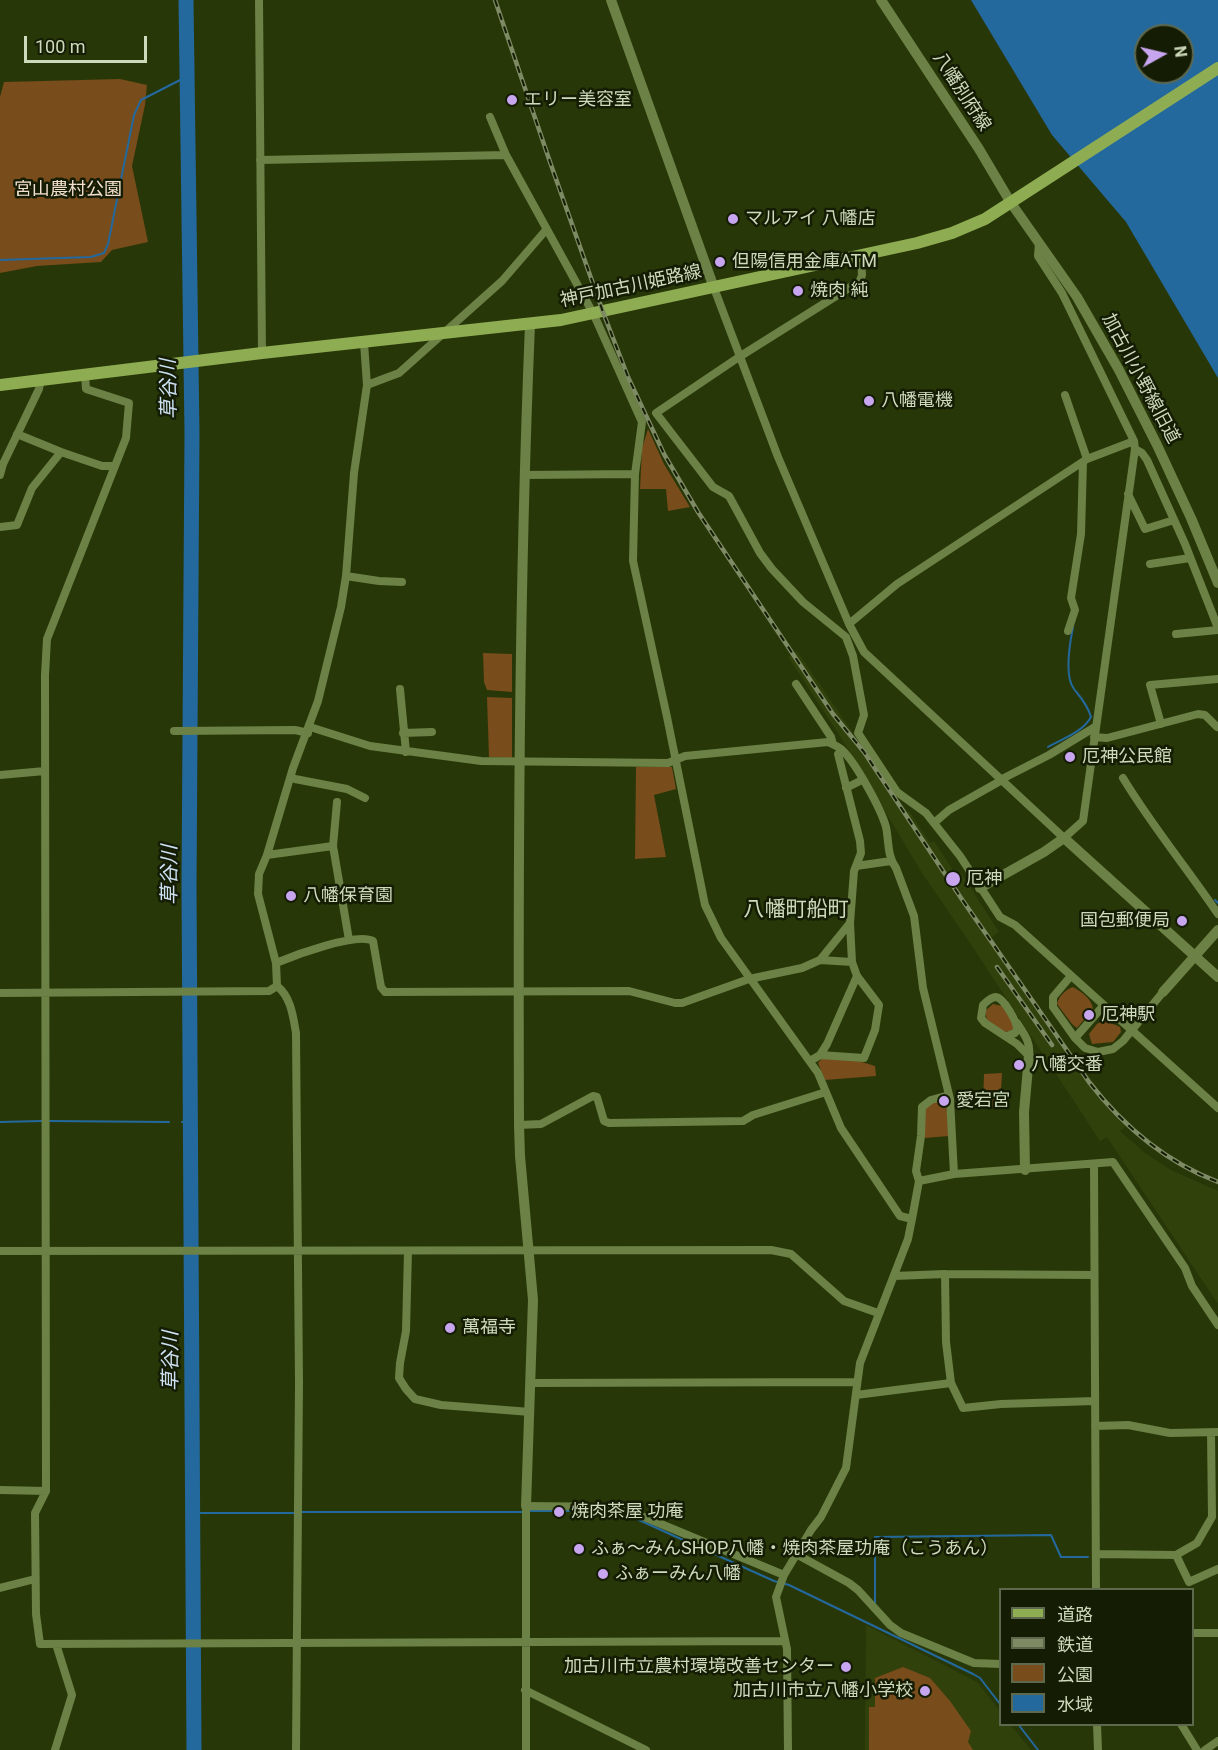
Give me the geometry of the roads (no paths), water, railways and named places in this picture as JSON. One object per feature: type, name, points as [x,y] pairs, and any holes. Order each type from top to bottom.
[{"type":"main road","name":"神戸加古川姫路線","points":[[0,385],[594,315],[952,233],[986,219],[1218,68]]},
{"type":"street","points":[[259,0],[261,353]]},
{"type":"street","points":[[611,0],[739,357],[778,457],[849,624],[864,652],[1218,977]]},
{"type":"street","name":"八幡別府線","points":[[881,0],[979,149],[1011,203]]},
{"type":"street","points":[[490,117],[506,155],[594,315],[642,422],[635,474],[633,561],[705,905],[721,938],[810,1061],[826,1092],[835,1118],[856,1153],[900,1216],[912,1219]]},
{"type":"street","points":[[260,160],[506,155]]},
{"type":"street","name":"加古川小野線旧道","points":[[1011,203],[1077,297],[1119,370],[1172,476],[1218,583]]},
{"type":"street","points":[[367,385],[399,373],[441,333],[502,281],[546,230]]},
{"type":"street","points":[[1039,243],[1038,256],[1062,293],[1135,445],[1147,460],[1218,629],[1176,634]]},
{"type":"street","points":[[861,255],[860,281],[739,357],[656,413],[713,487],[729,496],[760,553],[772,569],[803,602],[846,637],[853,656],[864,715],[858,733],[897,792],[926,813],[960,856],[1000,917],[1015,926],[1218,1108]]},
{"type":"street","points":[[526,1750],[526,1506],[533,1300],[519,1125],[519,763],[524,475],[530,324]]},
{"type":"street","points":[[296,1750],[298,1252],[296,1033],[293,1012],[283,991],[277,986],[276,963],[258,894],[258,874],[267,855],[291,777],[309,730],[341,607],[346,576],[354,473],[367,385],[364,343]]},
{"type":"street","points":[[85,374],[86,389],[129,403],[126,438],[47,639],[45,675],[46,1491],[35,1513],[35,1579],[39,1644],[785,1641]]},
{"type":"street","points":[[0,476],[2,464],[42,380]]},
{"type":"street","points":[[1065,395],[1085,461],[1081,534],[1071,598],[1074,610],[1068,631]]},
{"type":"street","points":[[17,434],[102,466],[115,466]]},
{"type":"street","points":[[849,624],[897,584],[1085,461],[1135,445]]},
{"type":"street","points":[[980,888],[1044,852],[1083,821],[1135,445]]},
{"type":"street","points":[[0,527],[17,525],[32,488],[61,452]]},
{"type":"street","points":[[524,475],[635,474]]},
{"type":"street","points":[[1128,494],[1145,529],[1174,520]]},
{"type":"street","points":[[1150,564],[1190,558]]},
{"type":"street","points":[[346,576],[379,582],[402,582]]},
{"type":"street","points":[[846,637],[854,633]]},
{"type":"street","points":[[1161,724],[1150,685],[1218,679]]},
{"type":"street","points":[[796,684],[831,737],[832,744]]},
{"type":"street","points":[[400,688],[406,752]]},
{"type":"street","points":[[1094,737],[1107,738],[1198,714],[1205,715],[1216,727]]},
{"type":"street","points":[[934,823],[949,810],[1095,728]]},
{"type":"street","points":[[174,731],[309,730],[370,746],[406,752],[519,763],[668,763],[685,756],[828,742],[832,744],[842,750],[880,811],[891,861],[896,868],[914,916],[923,988],[949,1095],[954,1174]]},
{"type":"street","points":[[404,733],[432,732]]},
{"type":"street","points":[[820,1055],[864,1058],[875,1030],[879,1005],[857,976],[852,962],[850,923],[854,871],[861,853],[838,754],[842,750]]},
{"type":"street","points":[[0,775],[45,771]]},
{"type":"street","points":[[291,777],[347,789],[365,798]]},
{"type":"street","points":[[1124,778],[1165,841],[1193,876],[1218,914]]},
{"type":"street","points":[[846,788],[862,780]]},
{"type":"street","points":[[337,802],[332,812],[333,846],[350,940]]},
{"type":"street","points":[[267,855],[333,846]]},
{"type":"street","points":[[856,866],[891,861]]},
{"type":"street","points":[[276,963],[297,954],[366,938],[374,941],[381,987],[385,992],[629,991],[682,1003],[749,979],[802,968],[820,960],[850,923]]},
{"type":"street","points":[[1070,977],[1053,997],[1052,1002],[1075,1038],[1085,1048],[1091,1051],[1113,1049],[1218,930]]},
{"type":"street","points":[[820,960],[852,962]]},
{"type":"street","points":[[810,1061],[820,1055],[827,1044],[857,976]]},
{"type":"street","points":[[0,993],[209,990],[269,992],[277,986]]},
{"type":"street","points":[[1025,1170],[1024,1112],[1029,1056],[1028,1039],[1000,999],[996,997],[983,1005],[981,1018],[985,1023],[1007,1036],[1029,1056]]},
{"type":"street","points":[[1075,1038],[1104,1005]]},
{"type":"street","points":[[1007,1036],[1015,1033],[1017,1029],[1015,1020]]},
{"type":"street","points":[[519,1125],[541,1124],[594,1096],[597,1097],[604,1121],[609,1123],[743,1121],[753,1115],[826,1092]]},
{"type":"street","points":[[788,1750],[787,1648],[776,1597],[784,1575],[821,1517],[846,1468],[860,1363],[908,1239],[919,1181],[916,1171],[922,1107],[932,1100],[949,1095]]},
{"type":"street","points":[[919,1181],[954,1174],[1113,1162],[1185,1268],[1192,1286],[1218,1325]]},
{"type":"street","points":[[1094,1164],[1096,1588]]},
{"type":"street","points":[[0,1251],[781,1251],[791,1254],[805,1265],[844,1301],[878,1313]]},
{"type":"street","points":[[408,1251],[406,1331],[399,1378],[406,1389],[415,1399],[441,1405],[530,1412]]},
{"type":"street","points":[[945,1274],[946,1342],[951,1383],[963,1408],[1001,1404],[1095,1401]]},
{"type":"street","points":[[894,1276],[1094,1275]]},
{"type":"street","points":[[531,1383],[857,1382]]},
{"type":"street","points":[[855,1395],[951,1383]]},
{"type":"street","points":[[1095,1426],[1128,1425],[1170,1433],[1215,1433],[1215,1516],[1197,1543],[1176,1555],[1096,1554]]},
{"type":"street","points":[[0,1490],[46,1491]]},
{"type":"street","points":[[526,1506],[620,1507],[784,1575]]},
{"type":"street","points":[[796,1554],[858,1590],[876,1612],[901,1633],[974,1663],[999,1664]]},
{"type":"street","points":[[1176,1555],[1189,1582],[1218,1569]]},
{"type":"street","points":[[0,1588],[35,1579]]},
{"type":"street","points":[[1194,1633],[1218,1633]]},
{"type":"street","points":[[55,1750],[72,1695],[56,1644]]},
{"type":"street","points":[[525,1690],[646,1750]]},
{"type":"street","points":[[1097,1726],[1098,1750]]},
{"type":"street","points":[[1182,1726],[1197,1750]]},
{"type":"street","points":[[1205,1750],[1218,1741]]},
{"type":"water","points":[[971,0],[1218,0],[1218,378],[1126,222],[1052,135]]},
{"type":"waterway","name":"草谷川","points":[[186,0],[192,433],[189,886],[194,1750]]},
{"type":"waterway","points":[[0,260],[91,257],[104,253],[108,244],[134,115],[141,100],[188,76]]},
{"type":"waterway","points":[[1048,747],[1078,731],[1091,717],[1069,676],[1070,641],[1073,627]]},
{"type":"waterway","points":[[1215,900],[1218,903]]},
{"type":"waterway","points":[[0,1122],[42,1121]]},
{"type":"waterway","points":[[48,1121],[169,1122]]},
{"type":"waterway","points":[[182,1122],[192,1121]]},
{"type":"waterway","points":[[528,1511],[619,1511],[774,1581],[789,1585],[973,1674],[980,1678],[999,1703]]},
{"type":"waterway","points":[[301,1512],[523,1512]]},
{"type":"waterway","points":[[193,1513],[295,1513]]},
{"type":"waterway","points":[[875,1603],[875,1537],[1051,1535],[1061,1557],[1088,1557]]},
{"type":"waterway","points":[[1020,1726],[1038,1750]]},
{"type":"railway","points":[[495,0],[550,162],[628,377],[664,454],[698,512],[833,714],[864,752],[961,898],[1089,1082],[1116,1113],[1147,1141],[1181,1164],[1218,1182]]},
{"type":"railway","points":[[997,967],[1052,1045]]},
{"type":"place","name":"エリー美容室","points":[[512,100]]},
{"type":"place","name":"マルアイ 八幡店","points":[[733,219]]},
{"type":"place","name":"但陽信用金庫ATM","points":[[720,262]]},
{"type":"place","name":"焼肉 純","points":[[798,291]]},
{"type":"place","name":"八幡電機","points":[[869,401]]},
{"type":"place","name":"厄神公民館","points":[[1070,757]]},
{"type":"place","name":"厄神","points":[[953,879]]},
{"type":"place","name":"八幡保育園","points":[[291,896]]},
{"type":"place","name":"国包郵便局","points":[[1182,921]]},
{"type":"place","name":"厄神駅","points":[[1089,1015]]},
{"type":"place","name":"八幡交番","points":[[1019,1065]]},
{"type":"place","name":"愛宕宮","points":[[944,1101]]},
{"type":"place","name":"萬福寺","points":[[450,1328]]},
{"type":"place","name":"焼肉茶屋 功庵","points":[[559,1512]]},
{"type":"place","name":"ふぁ～みんSHOP八幡・焼肉茶屋功庵（こうあん）","points":[[579,1549]]},
{"type":"place","name":"ふぁーみん八幡","points":[[603,1574]]},
{"type":"place","name":"加古川市立農村環境改善センター","points":[[846,1667]]},
{"type":"place","name":"加古川市立八幡小学校","points":[[925,1691]]},
{"type":"district","name":"八幡町船町","points":[[796,911]]},
{"type":"park label","name":"宮山農村公園","points":[[68,190]]}]
